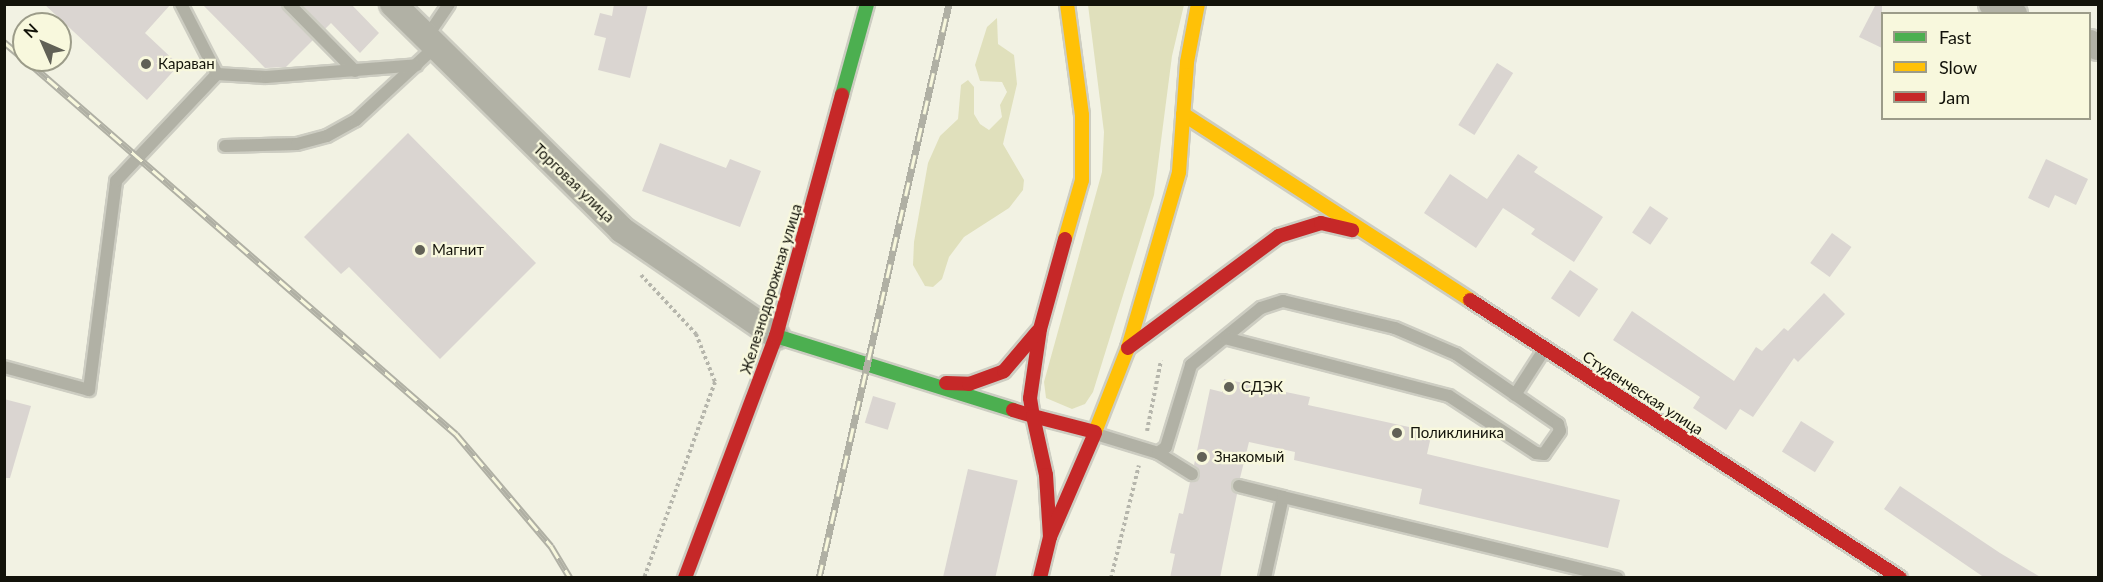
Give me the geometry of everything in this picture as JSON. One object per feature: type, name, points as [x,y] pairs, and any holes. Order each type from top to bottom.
[{"type":"street","name":"Торговая улица","points":[[393,4],[622,230],[776,336]]},
{"type":"street","name":"Железнодорожная улица","points":[[685,578],[776,336],[867,4]]},
{"type":"street","points":[[1050,537],[1046,475],[1029,386],[1040,329],[1082,180],[1082,115],[1067,4]]},
{"type":"street","points":[[1040,578],[1050,537],[1095,434],[1128,348],[1179,172],[1183,114],[1198,4]]},
{"type":"street","points":[[1992,4],[2010,12]]},
{"type":"street","name":"Студенческая улица","points":[[1183,114],[1367,236],[1900,578]]},
{"type":"street","points":[[1128,348],[1279,236],[1321,223],[1367,236]]},
{"type":"street","points":[[926,382],[986,380],[1019,358],[1040,329]]},
{"type":"street","points":[[776,336],[1095,434]]},
{"type":"lane","points":[[181,4],[217,74]]},
{"type":"lane","points":[[289,4],[355,72]]},
{"type":"lane","points":[[225,147],[297,144],[327,136],[356,120],[417,65],[431,43],[449,4]]},
{"type":"lane","points":[[217,74],[266,77],[355,72],[417,65]]},
{"type":"lane","points":[[4,367],[89,390],[116,181],[217,74]]},
{"type":"lane","points":[[1158,453],[1166,447],[1183,377],[1191,365],[1261,308],[1283,301],[1395,328],[1456,354],[1558,424],[1560,431],[1544,454],[1449,396],[1225,338]]},
{"type":"lane","points":[[1515,394],[1545,350]]},
{"type":"lane","points":[[1095,434],[1158,453],[1192,474]]},
{"type":"lane","points":[[1239,486],[1617,578]]},
{"type":"lane","points":[[1265,578],[1283,497]]},
{"type":"path","points":[[633,267],[689,323],[713,367],[715,382],[644,578]]},
{"type":"green space","points":[[1088,5],[1184,5],[1172,56],[1154,195],[1093,392],[1085,404],[1072,409],[1046,398],[1044,382],[1102,172],[1104,132]]},
{"type":"green space","points":[[997,18],[998,44],[1014,55],[1017,84],[1003,144],[1024,180],[1023,190],[1009,208],[964,237],[949,257],[942,279],[933,287],[925,286],[913,265],[914,242],[928,163],[940,136],[958,119],[961,85],[968,80],[974,87],[974,114],[980,124],[989,130],[1002,117],[1000,105],[1007,92],[1002,82],[980,81],[975,65],[987,27]]},
{"type":"building","points":[[44,4],[171,4],[145,33],[179,65],[147,100],[72,30],[72,12],[53,12]]},
{"type":"building","points":[[202,4],[281,4],[313,40],[286,67],[265,68]]},
{"type":"building","points":[[301,4],[351,4],[379,33],[360,53],[331,23],[325,29]]},
{"type":"building","points":[[614,4],[648,4],[630,78],[598,70],[606,38],[594,35],[600,13],[612,16]]},
{"type":"building","points":[[1876,4],[1882,4],[1881,48],[1859,37]]},
{"type":"building","points":[[1497,63],[1513,73],[1474,135],[1458,125]]},
{"type":"building","name":"Магнит","points":[[408,133],[536,263],[440,359],[349,267],[341,274],[304,237]]},
{"type":"building","points":[[660,143],[726,168],[730,159],[761,171],[740,227],[642,191]]},
{"type":"building","points":[[1518,154],[1538,167],[1534,172],[1603,217],[1574,262],[1531,234],[1535,229],[1503,208],[1476,248],[1424,213],[1450,174],[1487,199]]},
{"type":"building","points":[[2046,159],[2088,179],[2076,205],[2055,195],[2049,208],[2028,198]]},
{"type":"building","points":[[1650,206],[1668,218],[1650,245],[1632,233]]},
{"type":"building","points":[[1832,233],[1851,247],[1830,277],[1810,263]]},
{"type":"building","points":[[1570,270],[1598,289],[1579,317],[1551,298]]},
{"type":"building","points":[[1824,293],[1845,314],[1798,362],[1794,358],[1753,417],[1740,409],[1726,430],[1693,408],[1700,397],[1613,340],[1632,311],[1734,381],[1756,347],[1762,351],[1784,328],[1788,331]]},
{"type":"building","points":[[1224,379],[1310,397],[1308,405],[1432,432],[1427,454],[1620,500],[1608,548],[1419,504],[1422,489],[1294,460],[1295,452],[1249,442],[1240,478],[1231,485],[1237,494],[1220,578],[1170,578],[1175,554],[1170,553],[1179,513],[1183,514],[1190,482],[1200,475],[1194,465],[1210,389],[1222,392]]},
{"type":"building","points":[[873,396],[896,403],[888,430],[865,423]]},
{"type":"building","points":[[4,399],[31,406],[10,478],[4,478]]},
{"type":"building","points":[[1801,421],[1834,442],[1815,472],[1782,452]]},
{"type":"building","points":[[968,469],[1018,480],[995,578],[943,578]]},
{"type":"building","points":[[1900,486],[2000,553],[2042,578],[1985,578],[1884,509]]},
{"type":"railway","points":[[819,578],[949,4]]},
{"type":"railway","points":[[4,42],[12,49]]},
{"type":"railway","points":[[40,72],[456,434],[551,546],[570,578]]},
{"type":"traffic: fast","points":[[842,95],[867,4]]},
{"type":"traffic: fast","points":[[776,336],[1013,410]]},
{"type":"traffic: slow","points":[[1065,239],[1082,180],[1082,115],[1067,4]]},
{"type":"traffic: slow","points":[[1095,432],[1128,348],[1179,172],[1187,62],[1198,4]]},
{"type":"traffic: slow","points":[[1183,114],[1470,300]]},
{"type":"traffic: jam","points":[[685,578],[776,336],[842,95]]},
{"type":"traffic: jam","points":[[1128,348],[1279,236],[1321,223],[1352,230]]},
{"type":"traffic: jam","points":[[1065,239],[1040,329],[1030,398],[1033,416],[1095,432]]},
{"type":"traffic: jam","points":[[1470,300],[1900,578]]},
{"type":"traffic: jam","points":[[946,383],[969,384],[1004,371],[1038,331]]},
{"type":"traffic: jam","points":[[1013,410],[1033,416],[1046,475],[1050,537]]},
{"type":"traffic: jam","points":[[1040,578],[1050,537],[1095,433]]},
{"type":"place","name":"Караван","points":[[146,64]]},
{"type":"place","name":"Магнит","points":[[420,250]]},
{"type":"place","name":"СДЭК","points":[[1229,387]]},
{"type":"place","name":"Поликлиника","points":[[1397,433]]},
{"type":"place","name":"Знакомый","points":[[1202,457]]}]
